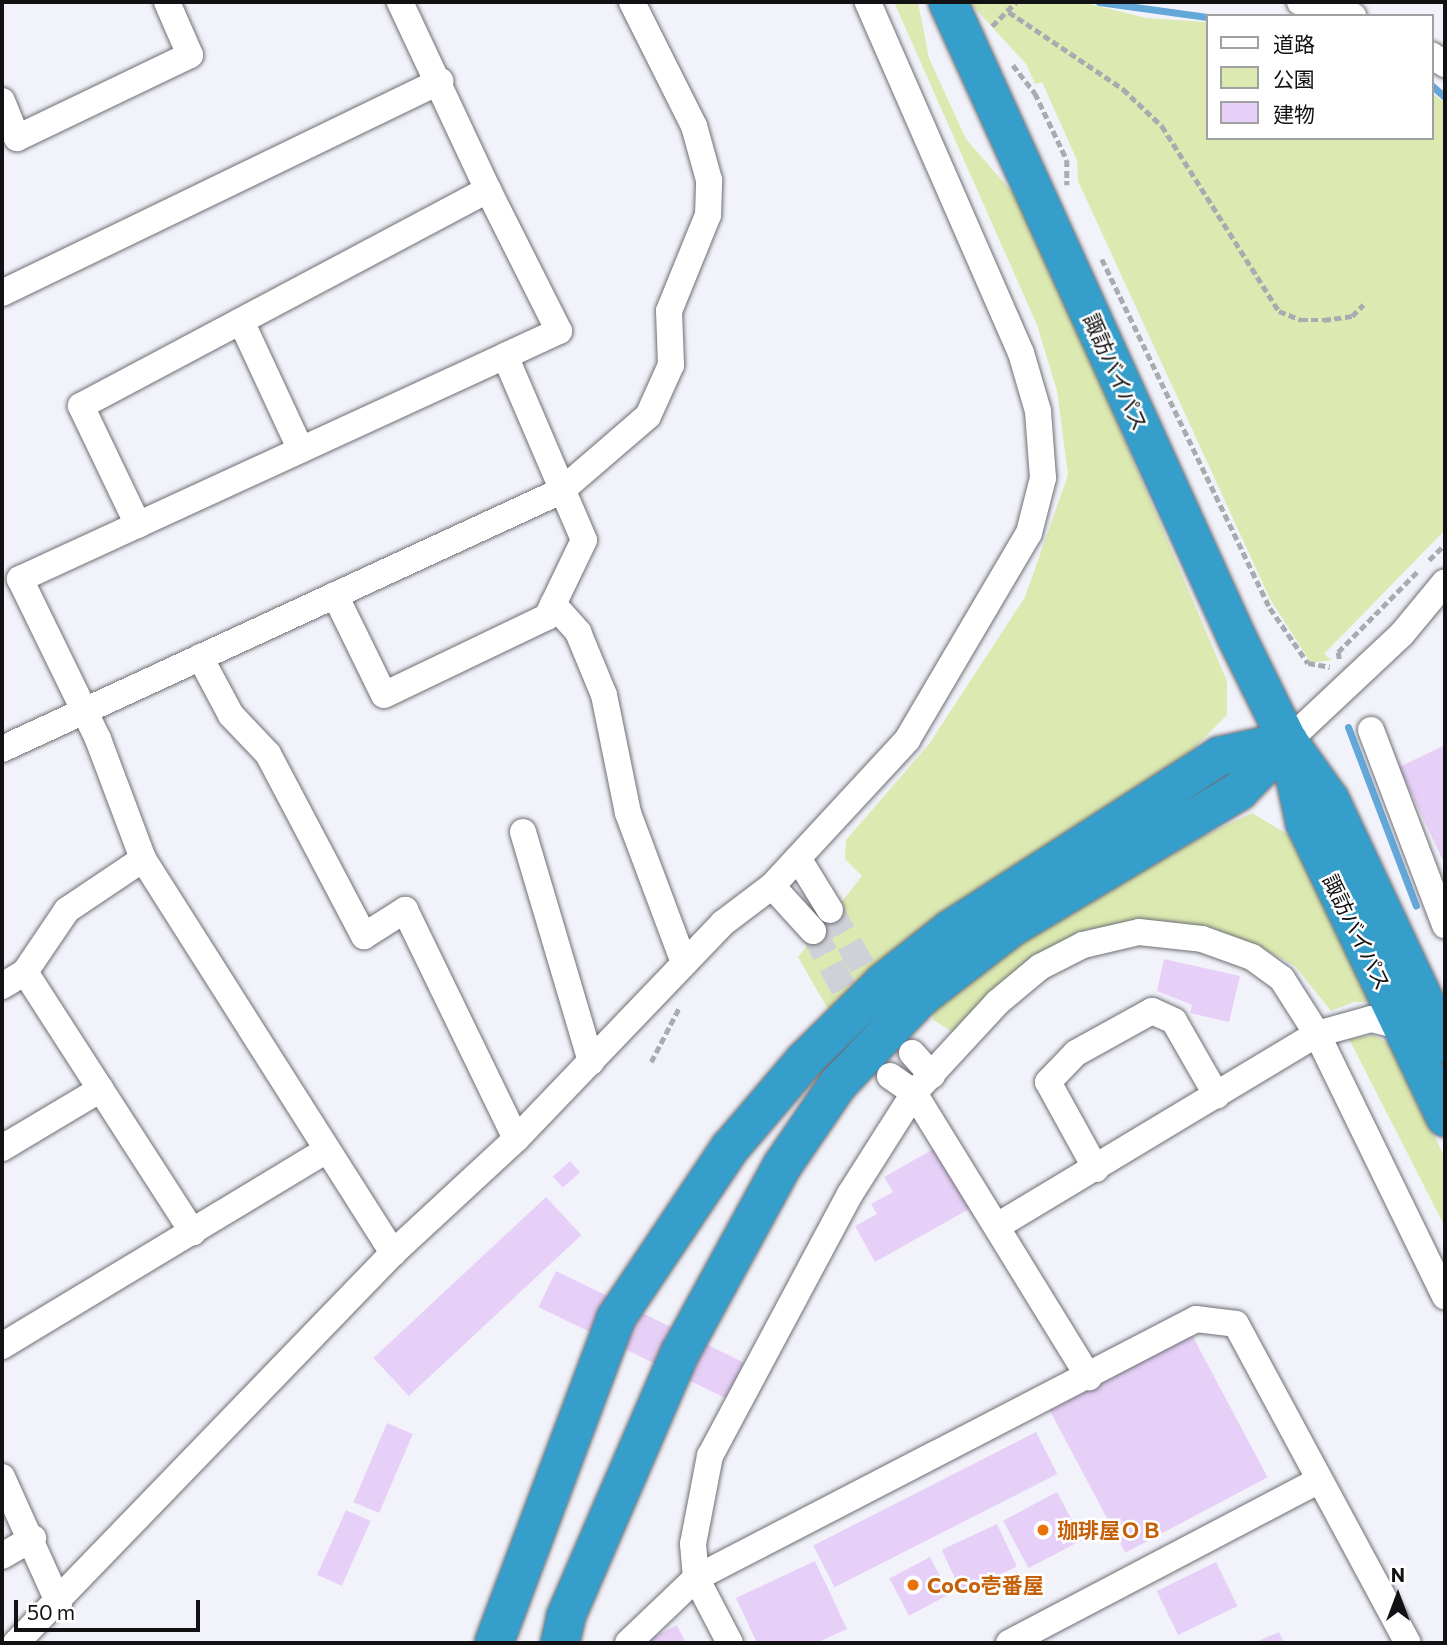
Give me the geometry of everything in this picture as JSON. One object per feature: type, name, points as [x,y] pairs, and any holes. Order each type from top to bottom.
[{"type":"highway","name":"諏訪バイパス","points":[[948,2],[1237,638],[1288,741],[1330,800],[1445,1044]]},
{"type":"highway","name":"諏訪バイパス","points":[[1288,741],[1305,823],[1445,1117]]},
{"type":"highway","points":[[494,1643],[616,1318],[730,1148],[805,1060],[884,982],[950,930],[1220,756],[1288,741]]},
{"type":"highway","points":[[560,1643],[566,1616],[680,1353],[782,1166],[838,1084],[921,997],[1012,927],[1239,791],[1288,741]]},
{"type":"highway","points":[[511,1643],[517,1584]]},
{"type":"street","points":[[2,101],[17,138],[190,55],[167,2]]},
{"type":"street","points":[[393,1253],[144,859],[84,711],[20,579],[559,331],[488,190],[440,81],[400,2]]},
{"type":"street","points":[[2,749],[561,491],[648,416],[671,365],[670,311],[708,215],[709,180],[694,127],[632,2]]},
{"type":"street","points":[[16,1643],[59,1604],[393,1253],[516,1139],[723,923],[772,886],[907,740],[1029,533],[1043,478],[1038,411],[1021,353],[868,2]]},
{"type":"street","points":[[1300,2],[1345,14]]},
{"type":"street","points":[[2,293],[440,81]]},
{"type":"street","points":[[138,525],[82,406],[488,190]]},
{"type":"street","points":[[241,321],[301,450]]},
{"type":"street","points":[[335,595],[384,695],[547,617],[584,540],[505,356]]},
{"type":"street","points":[[1288,741],[1402,634],[1445,582]]},
{"type":"street","points":[[553,604],[578,632],[604,695],[628,813],[684,963]]},
{"type":"street","points":[[200,657],[231,715],[268,754],[364,936],[405,909],[516,1139]]},
{"type":"street","points":[[1371,730],[1445,925]]},
{"type":"street","points":[[523,832],[591,1062]]},
{"type":"street","points":[[798,858],[830,910]]},
{"type":"street","points":[[2,986],[25,972],[67,910],[144,859]]},
{"type":"street","points":[[772,886],[813,931]]},
{"type":"street","points":[[730,1643],[696,1578],[693,1544],[710,1455],[850,1194],[923,1084],[998,1002],[1040,967],[1083,945],[1139,932],[1202,939],[1252,957],[1282,979],[1317,1034],[1445,1296]]},
{"type":"street","points":[[25,972],[193,1233]]},
{"type":"street","points":[[1096,1169],[1048,1082],[1076,1054],[1152,1011],[1174,1021],[1217,1096]]},
{"type":"street","points":[[999,1225],[1317,1034],[1371,1019],[1402,1027]]},
{"type":"street","points":[[912,1054],[923,1084],[999,1225],[1089,1378]]},
{"type":"street","points":[[890,1076],[923,1084]]},
{"type":"street","points":[[2,1148],[101,1089]]},
{"type":"street","points":[[2,1346],[327,1150]]},
{"type":"street","points":[[628,1643],[696,1578],[1089,1378],[1196,1319],[1236,1324],[1318,1481],[1408,1643]]},
{"type":"street","points":[[2,1477],[33,1538],[59,1604]]},
{"type":"street","points":[[1009,1643],[1318,1481]]},
{"type":"street","points":[[2,1556],[33,1538]]},
{"type":"path","points":[[1016,2],[1009,12],[1124,89],[1162,126],[1279,311],[1301,320],[1324,320],[1352,316],[1363,305]]},
{"type":"path","points":[[1011,62],[1035,93],[1061,149],[1073,198]]},
{"type":"path","points":[[1097,248],[1270,608],[1308,663],[1321,670],[1340,664],[1338,652],[1445,544]]},
{"type":"green space","points":[[894,2],[918,2],[929,58],[966,139],[1020,201],[1036,232],[1227,681],[1227,715],[1192,750],[928,936],[833,1018],[798,957],[862,876],[845,859],[846,840],[929,744],[1025,597],[1068,475],[1057,391],[1037,325]]},
{"type":"green space","points":[[969,2],[1082,2],[1146,18],[1206,22],[1206,140],[1433,140],[1433,94],[1445,103],[1445,530],[1324,654],[1332,660],[1311,663],[1270,599],[1078,181],[1077,160],[1042,82],[1035,84],[1026,64]]},
{"type":"green space","points":[[1252,813],[1289,835],[1374,1002],[1354,1002],[1331,1011],[1295,966],[1264,949],[1226,936],[1130,924],[956,1034],[933,1020],[933,1012],[984,964],[1201,837]]},
{"type":"green space","points":[[1372,1035],[1390,1044],[1445,1158],[1445,1227],[1349,1039]]},
{"type":"building","points":[[1445,745],[1445,865],[1399,767]]},
{"type":"building","points":[[1164,959],[1240,976],[1229,1022],[1190,1013],[1192,1005],[1157,991]]},
{"type":"building","points":[[937,1147],[971,1208],[875,1262],[855,1226],[877,1214],[871,1204],[893,1192],[884,1177]]},
{"type":"building","points":[[570,1161],[580,1172],[563,1188],[553,1176]]},
{"type":"building","points":[[546,1197],[581,1235],[409,1396],[373,1358]]},
{"type":"building","points":[[556,1271],[744,1363],[726,1399],[538,1307]]},
{"type":"building","points":[[1192,1335],[1268,1477],[1125,1553],[1050,1411]]},
{"type":"building","points":[[387,1423],[413,1434],[379,1513],[353,1502]]},
{"type":"building","points":[[1036,1432],[1057,1474],[835,1587],[813,1545]]},
{"type":"building","name":"珈琲屋ＯＢ","points":[[1057,1492],[1082,1540],[1028,1568],[1003,1521]]},
{"type":"building","points":[[346,1510],[371,1521],[342,1586],[317,1575]]},
{"type":"building","points":[[997,1524],[1017,1567],[962,1592],[942,1550]]},
{"type":"building","points":[[930,1557],[950,1594],[909,1616],[889,1579]]},
{"type":"building","points":[[815,1561],[847,1629],[816,1643],[757,1643],[736,1598]]},
{"type":"building","points":[[1216,1562],[1237,1606],[1178,1635],[1157,1591]]},
{"type":"building","points":[[677,1625],[686,1643],[642,1643]]},
{"type":"building","points":[[1279,1632],[1284,1643],[1254,1643]]},
{"type":"waterway","points":[[1099,2],[1206,17]]},
{"type":"waterway","points":[[1433,87],[1445,97]]},
{"type":"waterway","points":[[1348,727],[1416,906]]},
{"type":"tunnel","points":[[830,910],[883,1003]]},
{"type":"tunnel","points":[[813,931],[863,1025]]},
{"type":"place","name":"珈琲屋ＯＢ","points":[[1043,1530]]},
{"type":"place","name":"CoCo壱番屋","points":[[913,1585]]}]
